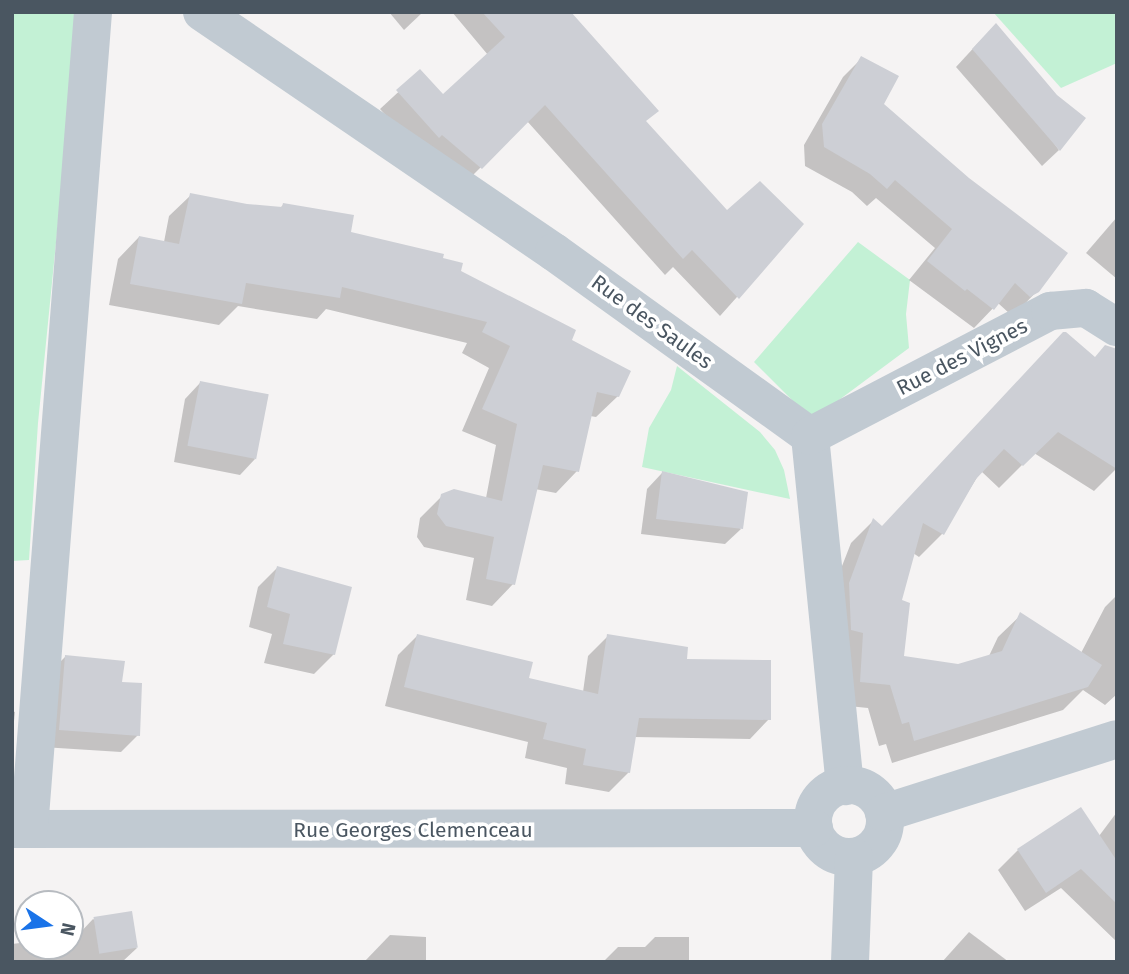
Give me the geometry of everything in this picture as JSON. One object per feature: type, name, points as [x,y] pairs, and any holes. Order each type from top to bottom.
[{"type":"street","points":[[20,829],[93,12]]},
{"type":"street","name":"Rue des Saules","points":[[202,12],[554,252],[810,436]]},
{"type":"street","name":"Rue des Vignes","points":[[810,436],[1050,311],[1086,308],[1117,327]]},
{"type":"street","points":[[810,436],[845,786]]},
{"type":"street","points":[[884,813],[1117,739]]},
{"type":"street","points":[[845,786],[869,792],[884,813],[881,838],[874,848],[853,857],[829,851],[820,843],[814,828],[818,803],[826,794],[845,786]]},
{"type":"street","name":"Rue Georges Clemenceau","points":[[20,829],[814,828]]},
{"type":"street","points":[[850,962],[853,857]]},
{"type":"green space","points":[[12,12],[79,12],[38,423],[29,560],[12,561]]},
{"type":"green space","points":[[993,12],[1117,12],[1117,63],[1061,88]]},
{"type":"green space","points":[[858,242],[910,280],[906,314],[909,348],[812,420],[754,362]]},
{"type":"green space","points":[[677,366],[760,432],[775,450],[784,470],[790,499],[642,467],[649,428],[671,390]]},
{"type":"building","points":[[482,12],[571,12],[659,111],[646,121],[727,210],[760,181],[804,224],[739,299],[692,250],[683,259],[545,105],[482,169],[442,135],[439,138],[396,90],[420,69],[443,94],[505,37]]},
{"type":"building","points":[[996,23],[1057,95],[1086,118],[1060,151],[972,49]]},
{"type":"building","points":[[861,56],[899,76],[884,104],[969,178],[1068,253],[1039,292],[1030,297],[1015,283],[994,310],[967,289],[965,291],[927,261],[952,229],[895,180],[887,189],[870,174],[824,147],[822,124]]},
{"type":"building","points":[[190,193],[247,204],[282,207],[283,203],[354,215],[351,232],[444,254],[443,258],[463,263],[461,271],[576,330],[572,340],[631,371],[619,397],[597,392],[579,472],[543,465],[515,585],[486,579],[494,537],[446,526],[437,514],[441,494],[454,489],[502,501],[517,424],[482,409],[510,346],[482,332],[487,322],[342,287],[340,298],[246,283],[242,304],[130,284],[139,236],[179,244]]},
{"type":"building","points":[[1063,332],[1095,357],[1105,345],[1117,349],[1117,469],[1058,432],[1023,466],[1004,449],[976,479],[944,535],[923,523],[902,600],[910,603],[904,656],[958,664],[1002,651],[1020,612],[1102,665],[1088,687],[914,741],[909,722],[902,724],[890,685],[860,682],[863,633],[851,630],[849,583],[873,518],[882,526]]},
{"type":"building","points":[[200,381],[269,394],[256,459],[187,446]]},
{"type":"building","points":[[662,471],[748,492],[743,529],[656,519]]},
{"type":"building","points":[[277,566],[352,587],[335,655],[283,644],[290,614],[267,607]]},
{"type":"building","points":[[417,634],[533,662],[529,678],[598,694],[607,634],[688,647],[687,659],[771,660],[771,720],[639,718],[630,773],[583,765],[586,749],[543,739],[547,723],[404,687]]},
{"type":"building","points":[[65,655],[125,661],[122,682],[142,683],[140,736],[59,730]]},
{"type":"building","points":[[1081,807],[1117,861],[1117,904],[1081,869],[1046,893],[1017,849]]},
{"type":"building","points":[[132,911],[138,948],[99,954],[93,917]]}]
